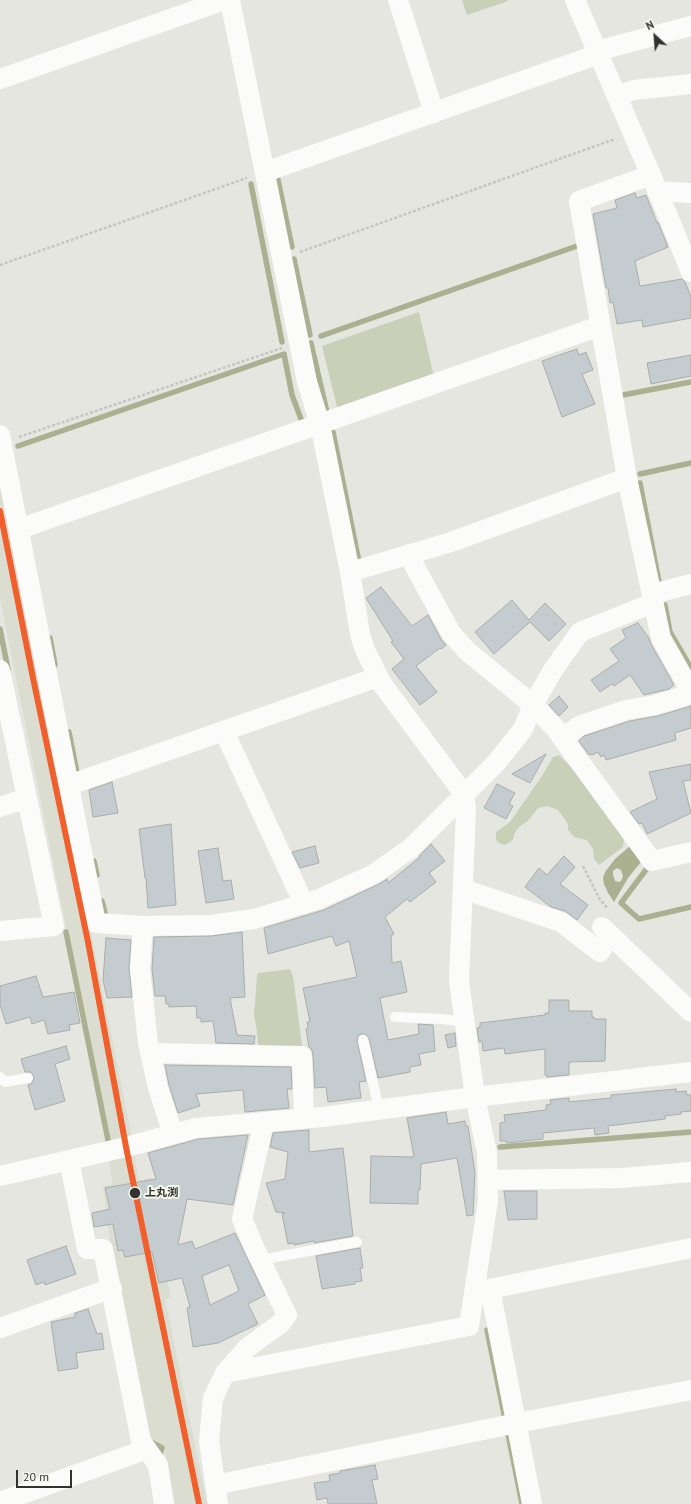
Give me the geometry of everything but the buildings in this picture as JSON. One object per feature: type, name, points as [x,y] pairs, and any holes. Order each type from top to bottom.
[{"type":"street","points":[[0,79],[224,0]]},
{"type":"street","points":[[225,1373],[469,1326],[482,1290],[488,1201],[487,1153],[475,1097],[459,980],[466,809],[464,794],[378,678],[365,650],[360,634],[350,572],[320,424],[307,382],[230,0]]},
{"type":"street","points":[[398,0],[434,113]]},
{"type":"street","points":[[575,0],[691,272]]},
{"type":"street","points":[[265,172],[434,113],[598,53],[691,26]]},
{"type":"street","points":[[617,96],[634,90],[691,84]]},
{"type":"street","points":[[563,738],[579,726],[619,712],[655,705],[691,693],[661,638],[652,599],[627,478],[579,201],[654,183],[691,193]]},
{"type":"street","points":[[19,529],[600,326]]},
{"type":"street","points":[[1,439],[96,923],[143,926],[211,925],[254,919],[319,899],[374,874],[411,848],[496,762],[523,729],[533,705],[553,670],[580,632],[652,599],[691,584]]},
{"type":"street","points":[[350,572],[451,542],[627,478]]},
{"type":"street","points":[[409,554],[414,567],[451,633],[467,651],[533,705],[563,738],[652,862],[691,852]]},
{"type":"street","points":[[0,670],[54,926],[0,931]]},
{"type":"street","points":[[69,785],[378,678]]},
{"type":"street","points":[[224,731],[304,904]]},
{"type":"street","points":[[0,807],[27,798]]},
{"type":"street","points":[[463,889],[561,922],[600,952],[606,931],[691,1012]]},
{"type":"street","points":[[143,926],[140,969],[150,1053],[158,1088],[173,1134]]},
{"type":"street","points":[[150,1053],[302,1056],[304,1118]]},
{"type":"street","points":[[0,1176],[196,1128],[304,1118],[691,1072]]},
{"type":"street","points":[[264,1122],[242,1219],[287,1315],[280,1324],[247,1348],[225,1373],[213,1398],[209,1441],[217,1494],[517,1423],[691,1390]]},
{"type":"street","points":[[69,1160],[87,1249],[103,1249],[142,1441],[158,1465],[164,1504]]},
{"type":"street","points":[[488,1180],[622,1178],[691,1172]]},
{"type":"street","points":[[482,1290],[691,1248]]},
{"type":"street","points":[[0,1328],[112,1288]]},
{"type":"street","points":[[482,1290],[517,1423],[532,1504]]},
{"type":"street","points":[[0,1502],[147,1449]]},
{"type":"lane","points":[[395,1017],[442,1019],[465,1022]]},
{"type":"lane","points":[[363,1040],[379,1109]]},
{"type":"lane","points":[[0,1077],[5,1082],[28,1078]]},
{"type":"lane","points":[[260,1260],[357,1242]]},
{"type":"path","points":[[282,258],[633,133]]},
{"type":"path","points":[[0,265],[265,172]]},
{"type":"path","points":[[1,439],[299,342]]},
{"type":"shaded area","points":[[462,0],[507,0],[508,1],[467,15]]},
{"type":"shaded area","points":[[419,312],[434,377],[338,411],[322,346]]},
{"type":"shaded area","points":[[0,475],[132,1139],[110,1146],[0,598]]},
{"type":"shaded area","points":[[559,755],[572,768],[617,826],[624,840],[623,847],[599,865],[594,859],[593,849],[587,840],[574,837],[568,830],[568,824],[558,810],[547,806],[538,808],[528,821],[520,826],[514,834],[513,840],[505,845],[496,840],[496,832],[510,822],[542,776],[553,757]]},
{"type":"shaded area","points":[[630,846],[641,862],[628,878],[614,902],[608,893],[603,878],[605,872],[615,859]],"holes":[[[617,868],[621,870],[623,876],[621,881],[615,881],[613,871]]]},
{"type":"shaded area","points":[[290,969],[293,976],[303,1053],[259,1053],[254,1015],[258,973]]},
{"type":"shaded area","points":[[133,1152],[139,1180],[152,1178],[166,1246],[161,1248],[171,1298],[165,1299],[207,1504],[175,1504],[164,1447],[150,1439],[110,1242],[103,1186],[113,1184],[108,1157]]},
{"type":"waterway","points":[[281,173],[277,175],[292,247]]},
{"type":"waterway","points":[[251,184],[282,342]]},
{"type":"waterway","points":[[321,336],[577,246]]},
{"type":"waterway","points":[[294,259],[310,335]]},
{"type":"waterway","points":[[311,343],[327,412]]},
{"type":"waterway","points":[[18,446],[284,354],[292,395],[301,419]]},
{"type":"waterway","points":[[623,395],[691,382]]},
{"type":"waterway","points":[[333,432],[359,562]]},
{"type":"waterway","points":[[640,474],[691,463]]},
{"type":"waterway","points":[[636,484],[640,483],[660,587]]},
{"type":"waterway","points":[[665,605],[670,632],[691,668]]},
{"type":"waterway","points":[[0,629],[8,669]]},
{"type":"waterway","points":[[50,638],[55,665]]},
{"type":"waterway","points":[[69,732],[77,773]]},
{"type":"waterway","points":[[94,861],[97,875]]},
{"type":"waterway","points":[[646,864],[648,867],[621,903],[639,919],[691,907]]},
{"type":"waterway","points":[[102,901],[105,913]]},
{"type":"waterway","points":[[66,932],[108,1140]]},
{"type":"waterway","points":[[500,1147],[691,1132]]},
{"type":"waterway","points":[[487,1330],[505,1419]]},
{"type":"waterway","points":[[508,1434],[522,1504]]},
{"type":"waterway","points":[[151,1442],[162,1448],[160,1459]]},
{"type":"transit line","points":[[0,511],[88,942],[126,1147],[199,1504]]},
{"type":"place","name":"上丸渕","points":[[135,1193]]}]
